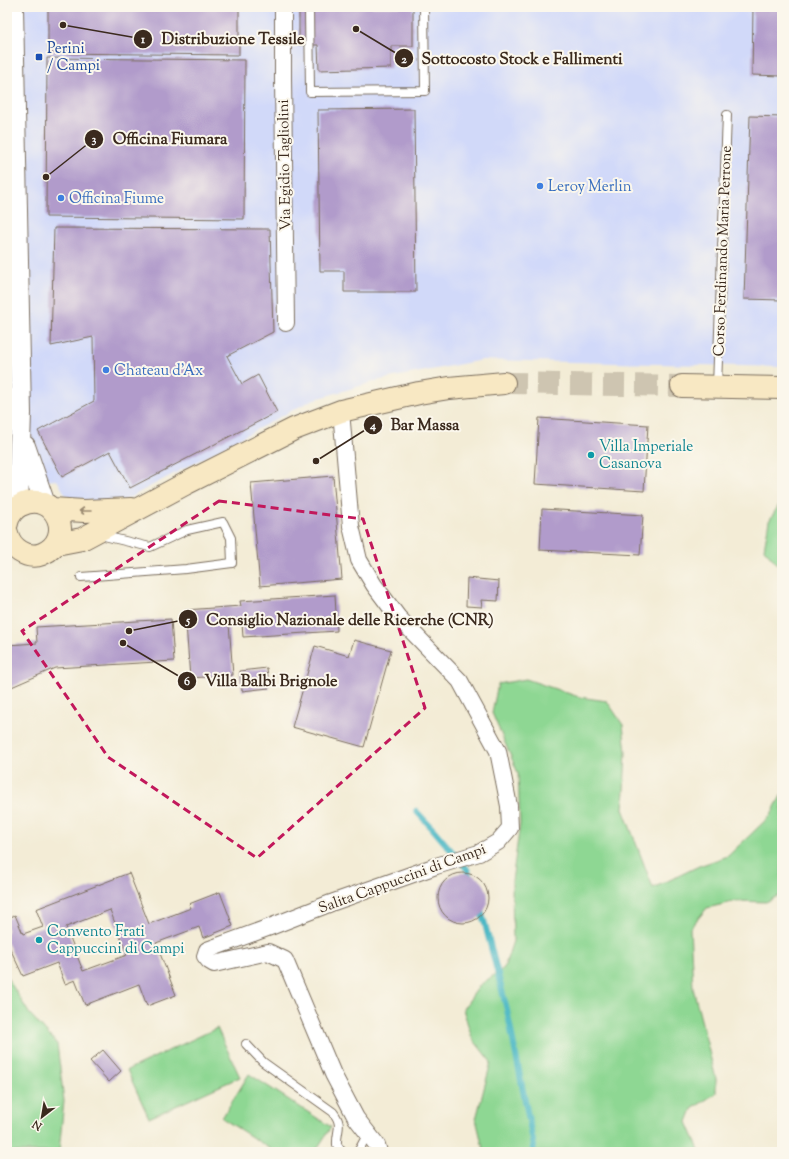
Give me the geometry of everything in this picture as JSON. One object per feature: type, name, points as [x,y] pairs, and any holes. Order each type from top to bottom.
[{"type":"main road","points":[[56,544],[82,539],[294,428],[341,411],[419,393],[449,388],[504,383]]},
{"type":"main road","points":[[682,386],[782,388]]},
{"type":"main road","points":[[12,515],[26,502],[36,501],[49,506],[84,511],[138,509]]},
{"type":"main road","points":[[7,533],[8,539],[13,546],[14,557],[40,555],[49,551],[56,544],[60,535],[60,526],[58,517],[49,506]]},
{"type":"street","points":[[12,515],[21,434],[13,7]]},
{"type":"street","name":"Via Egidio Tagliolini","points":[[283,7],[286,323]]},
{"type":"street","name":"Salita Cappuccini di Campi","points":[[341,411],[351,526],[359,560],[374,585],[398,617],[460,681],[498,752],[509,806],[510,828],[498,842],[479,854],[436,866],[331,903],[207,950],[205,956],[214,964],[268,952],[285,960],[333,1074],[356,1118],[377,1145],[379,1152]]},
{"type":"street","points":[[21,434],[49,506]]},
{"type":"lane","points":[[309,7],[310,92],[318,92],[425,91],[424,7]]},
{"type":"lane","name":"Corso Ferdinando Maria Perrone","points":[[717,387],[727,115]]},
{"type":"lane","points":[[81,577],[186,569],[232,563],[231,538],[223,522],[188,530],[150,547],[93,533]]},
{"type":"lane","points":[[246,1044],[262,1062],[333,1112],[340,1125],[337,1145],[342,1152]]},
{"type":"lane","points":[[356,1152],[368,1133]]},
{"type":"highlighted area","points":[[219,501],[363,519],[425,708],[257,858],[108,757],[22,631]]},
{"type":"shaded area","points":[[7,7],[782,7],[782,367],[482,360],[384,379],[312,400],[123,501],[93,506],[66,496],[57,480],[7,484]]},
{"type":"green space","points":[[782,500],[782,569],[764,549],[769,521]]},
{"type":"green space","points":[[526,679],[579,697],[607,701],[623,725],[626,752],[623,809],[653,888],[699,866],[728,856],[770,816],[782,794],[782,894],[766,902],[737,901],[707,908],[690,928],[693,988],[716,1079],[716,1093],[692,1109],[687,1122],[700,1152],[485,1152],[483,1148],[476,1119],[491,1062],[472,1038],[463,1009],[480,985],[504,968],[513,941],[512,881],[520,824],[518,773],[492,713],[498,684]]},
{"type":"green space","points":[[7,977],[29,1013],[57,1044],[64,1101],[59,1152],[7,1152]]},
{"type":"green space","points":[[217,1028],[240,1077],[149,1118],[127,1070]]},
{"type":"green space","points":[[249,1074],[331,1127],[315,1152],[275,1152],[222,1118]]},
{"type":"building","points":[[48,7],[239,7],[239,55],[48,53]]},
{"type":"building","points":[[299,7],[413,7],[413,46],[391,46],[391,68],[319,70],[318,45],[299,45]]},
{"type":"building","points":[[753,7],[782,7],[782,76],[752,75]]},
{"type":"building","points":[[47,58],[245,60],[244,219],[46,217]]},
{"type":"building","points":[[414,109],[416,292],[344,292],[344,271],[320,271],[318,110]]},
{"type":"building","points":[[750,116],[782,117],[782,300],[744,299]]},
{"type":"building","points":[[54,228],[270,229],[273,332],[227,356],[242,384],[258,375],[277,412],[130,488],[110,451],[62,477],[38,431],[94,401],[93,337],[51,346]]},
{"type":"building","name":"Villa Imperiale Casanova","points":[[539,418],[648,425],[644,491],[535,484]]},
{"type":"building","points":[[333,476],[342,579],[260,586],[251,483]]},
{"type":"building","points":[[542,509],[643,515],[640,555],[540,550]]},
{"type":"building","points":[[467,578],[499,581],[498,601],[481,600],[482,607],[466,606]]},
{"type":"building","points":[[335,595],[337,631],[243,637],[242,624],[229,624],[233,675],[190,678],[185,610],[241,606],[240,601]]},
{"type":"building","points":[[171,619],[174,661],[55,668],[7,689],[7,645],[37,643],[36,627]]},
{"type":"building","points":[[354,640],[391,650],[364,747],[292,727],[315,646],[349,656]]},
{"type":"building","points":[[267,668],[269,688],[242,691],[240,671]]},
{"type":"building","name":"Convento Frati Cappuccini di Campi","points":[[129,873],[149,924],[191,908],[189,904],[220,892],[233,926],[203,938],[199,927],[156,943],[176,995],[147,1006],[139,984],[85,1005],[75,980],[65,984],[57,963],[23,976],[7,942],[7,919],[15,915],[23,934],[43,927],[36,909]],"holes":[[[110,910],[127,955],[83,971],[66,927]]]},
{"type":"building","points":[[458,873],[468,873],[481,880],[488,893],[488,903],[481,916],[468,923],[458,923],[449,919],[442,912],[438,903],[438,893],[442,884],[449,877]]},
{"type":"building","points":[[103,1050],[121,1071],[109,1082],[90,1061]]},
{"type":"waterway","points":[[416,811],[467,869],[485,924],[507,1010],[534,1146],[533,1152]]},
{"type":"tunnel","points":[[504,383],[682,386]]},
{"type":"place","name":"Distribuzione Tessile","points":[[63,25]]},
{"type":"place","name":"Sottocosto Stock e Fallimenti","points":[[356,29]]},
{"type":"place","name":"Perini / Campi","points":[[39,57]]},
{"type":"place","name":"Officina Fiumara","points":[[46,177]]},
{"type":"place","name":"Leroy Merlin","points":[[540,186]]},
{"type":"place","name":"Officina Fiume","points":[[61,198]]},
{"type":"place","name":"Chateau d'Ax","points":[[106,370]]},
{"type":"place","name":"Villa Imperiale Casanova","points":[[591,455]]},
{"type":"place","name":"Bar Massa","points":[[316,461]]},
{"type":"place","name":"Consiglio Nazionale delle Ricerche (CNR)","points":[[129,631]]},
{"type":"place","name":"Villa Balbi Brignole","points":[[123,643]]},
{"type":"place","name":"Convento Frati Cappuccini di Campi","points":[[39,940]]}]
